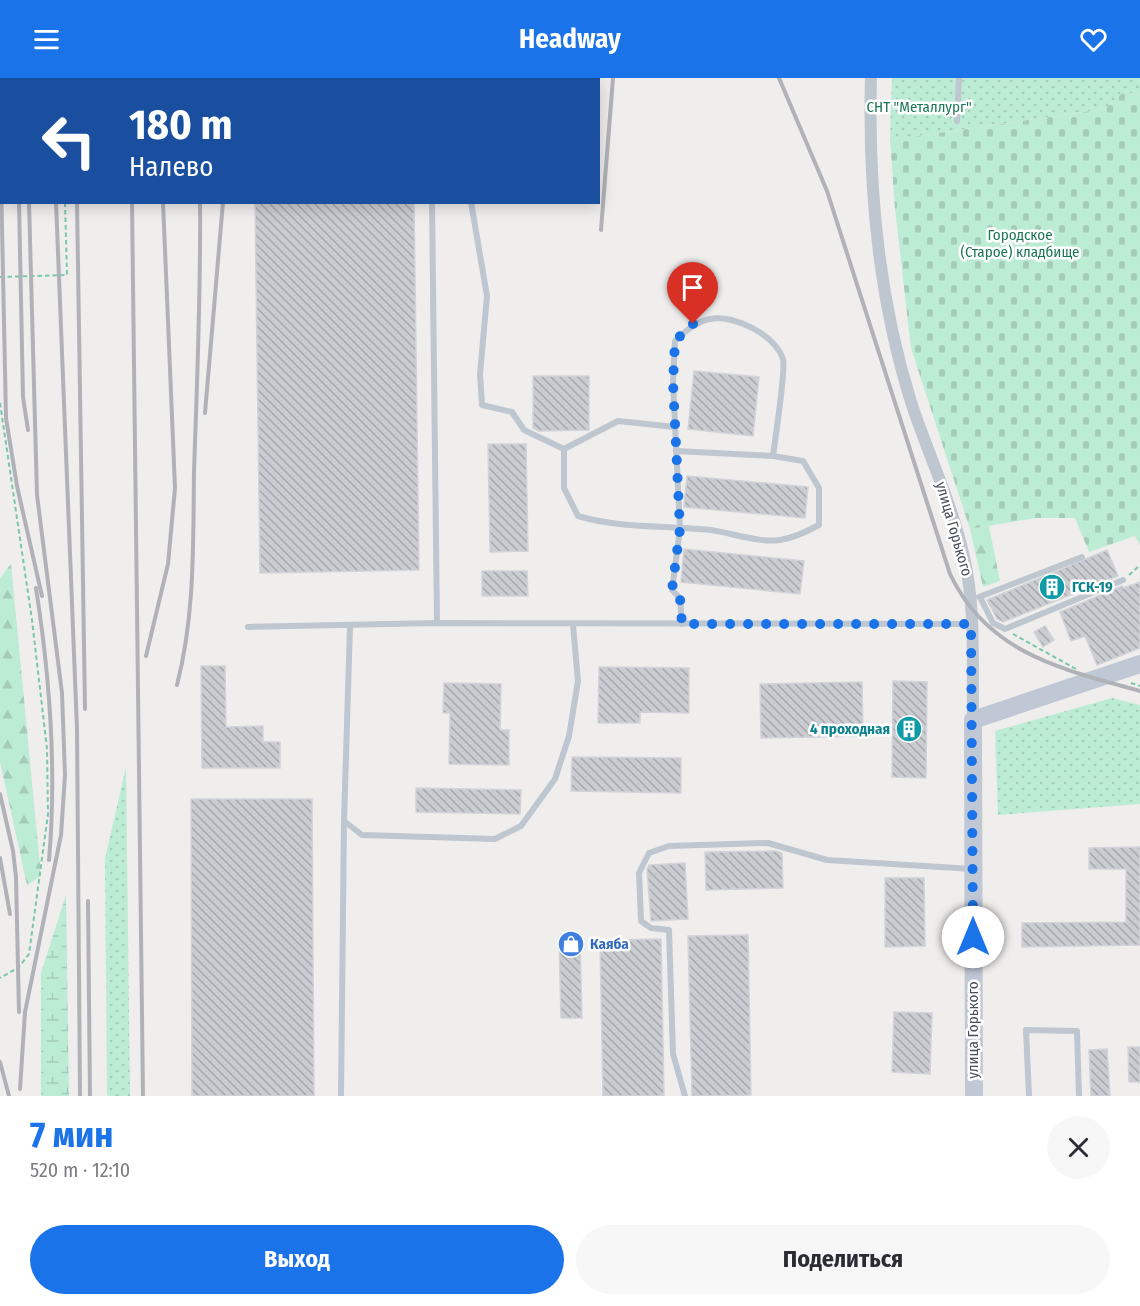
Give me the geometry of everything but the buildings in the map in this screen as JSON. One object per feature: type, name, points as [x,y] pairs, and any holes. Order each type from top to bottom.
[{"type":"main road","points":[[973,720],[1140,664]]},
{"type":"main road","name":"улица Горького","points":[[973,720],[974,1096]]},
{"type":"street","name":"улица Горького","points":[[871,78],[873,206],[884,300],[911,402],[953,515],[975,599],[971,624],[973,720]]},
{"type":"lane","points":[[957,121],[959,78]]},
{"type":"lane","points":[[432,204],[436,623]]},
{"type":"lane","points":[[471,204],[487,296],[480,374],[482,405],[512,412],[524,430],[564,449]]},
{"type":"lane","points":[[682,624],[680,598],[672,590],[680,529],[675,426],[675,341],[693,324],[712,318],[742,323],[773,342],[783,360],[773,456]]},
{"type":"lane","points":[[564,449],[618,421],[675,426]]},
{"type":"lane","points":[[564,449],[564,489],[578,516],[601,523],[709,530],[778,540],[801,535],[819,525],[819,488],[803,461],[773,456],[676,451]]},
{"type":"lane","points":[[1082,557],[975,599],[993,623],[1005,629],[1123,580]]},
{"type":"lane","points":[[248,627],[436,623],[971,624]]},
{"type":"lane","points":[[344,821],[362,836],[495,839],[521,826],[555,779],[569,736],[578,681],[573,625]]},
{"type":"lane","points":[[341,1096],[344,821],[350,626]]},
{"type":"lane","points":[[685,1096],[673,1054],[669,930],[651,928],[641,921],[639,873],[649,853],[669,846],[768,843],[827,860],[973,869]]},
{"type":"lane","points":[[1029,1096],[1026,1030],[1077,1031],[1079,1096]]},
{"type":"path","points":[[0,277],[67,275],[65,204]]},
{"type":"path","points":[[0,404],[45,726],[48,814],[29,954],[19,967],[0,978]]},
{"type":"path","points":[[1123,580],[1140,565]]},
{"type":"path","points":[[1005,629],[1066,665],[1106,677]]},
{"type":"path","points":[[1129,683],[1140,686]]},
{"type":"green space","name":"СНТ \"Металлург\"","points":[[892,78],[1140,78],[1140,95],[1124,92],[1104,109],[890,140]]},
{"type":"green space","name":"Городское (Старое) кладбище","points":[[1124,92],[1140,95],[1140,545],[1135,536],[1089,552],[1075,518],[1036,518],[970,529],[911,348],[895,209],[890,140],[1104,109]]},
{"type":"green space","points":[[989,526],[1000,581],[983,587],[970,529]]},
{"type":"green space","points":[[11,564],[41,876],[27,885],[0,762],[0,578]]},
{"type":"green space","points":[[1112,698],[1140,705],[1140,804],[998,815],[995,731]]},
{"type":"green space","points":[[126,767],[130,1096],[107,1096],[105,859]]},
{"type":"green space","points":[[66,895],[69,1096],[41,1096],[41,973]]},
{"type":"railway","points":[[601,230],[613,78]]},
{"type":"railway","points":[[779,78],[827,191],[950,574],[966,601],[985,623],[1006,640],[1056,665],[1140,691]]},
{"type":"railway","points":[[2,204],[6,418],[17,486],[42,596]]},
{"type":"railway","points":[[19,204],[23,397],[28,430]]},
{"type":"railway","points":[[20,1089],[25,1012],[61,835],[65,775],[62,693],[37,495],[29,204]]},
{"type":"railway","points":[[56,204],[77,729],[80,1096]]},
{"type":"railway","points":[[77,204],[85,709]]},
{"type":"railway","points":[[132,204],[143,1096]]},
{"type":"railway","points":[[146,656],[168,564],[175,488],[163,204]]},
{"type":"railway","points":[[177,685],[187,632],[192,580],[200,204]]},
{"type":"railway","points":[[205,413],[223,204]]},
{"type":"railway","points":[[36,588],[51,723],[52,791],[49,860]]},
{"type":"railway","points":[[0,794],[13,851],[16,877],[19,1012]]},
{"type":"railway","points":[[0,858],[10,914]]},
{"type":"railway","points":[[88,901],[90,1096]]},
{"type":"railway","points":[[0,1062],[9,1096]]},
{"type":"place","name":"ГСК-19","points":[[1052,587]]},
{"type":"place","name":"4 проходная","points":[[909,729]]},
{"type":"place","name":"Каяба","points":[[571,944]]},
{"type":"route","points":[[693,324],[675,341],[673,382],[680,529],[672,590],[680,598],[682,624],[971,624],[973,937]]}]
